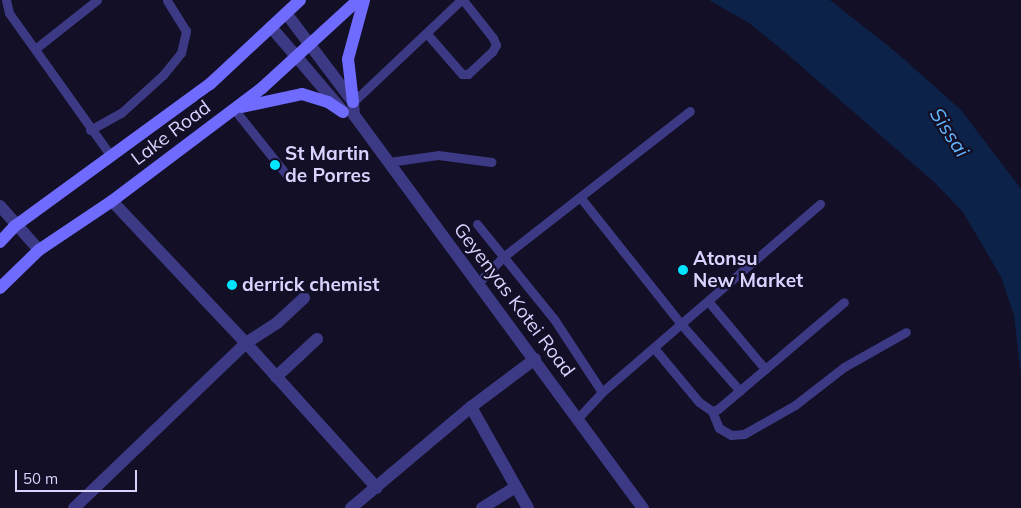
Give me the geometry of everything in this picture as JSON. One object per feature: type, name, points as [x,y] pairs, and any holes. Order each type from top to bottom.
[{"type":"main road","name":"Lake Road","points":[[0,242],[15,226],[210,84],[300,0]]},
{"type":"main road","name":"Lake Road","points":[[0,288],[39,250],[112,200],[234,109],[298,57],[358,0]]},
{"type":"main road","points":[[234,109],[271,98],[302,94],[350,110],[348,59],[364,0]]},
{"type":"street","points":[[286,14],[311,45],[350,110]]},
{"type":"street","points":[[271,27],[350,110]]},
{"type":"street","name":"Geyenyas Kotei Road","points":[[350,110],[643,508]]},
{"type":"street","points":[[112,200],[246,343],[376,488]]},
{"type":"street","points":[[0,206],[15,226],[39,250]]},
{"type":"street","points":[[74,508],[246,343],[277,323],[304,298]]},
{"type":"street","points":[[276,377],[317,339]]},
{"type":"street","points":[[351,508],[471,407],[535,359]]},
{"type":"street","points":[[471,407],[528,508]]},
{"type":"street","points":[[482,508],[515,487]]},
{"type":"lane","points":[[6,0],[10,13],[90,130],[111,156]]},
{"type":"lane","points":[[35,48],[97,0]]},
{"type":"lane","points":[[90,130],[121,112],[162,75],[182,53],[186,31],[167,0]]},
{"type":"lane","points":[[350,110],[462,0],[493,38],[496,46],[468,74],[462,74],[428,34]]},
{"type":"lane","points":[[234,109],[289,178]]},
{"type":"lane","points":[[478,284],[503,257],[690,110]]},
{"type":"lane","points":[[389,162],[438,155],[492,162]]},
{"type":"lane","points":[[580,197],[681,324],[740,390]]},
{"type":"lane","points":[[578,418],[602,392],[820,204]]},
{"type":"lane","points":[[477,224],[554,319],[602,392]]},
{"type":"lane","points":[[708,301],[765,369]]},
{"type":"lane","points":[[712,411],[740,390],[844,302]]},
{"type":"lane","points":[[654,348],[699,402],[712,411],[719,428],[731,435],[744,434],[795,405],[844,367],[906,332]]},
{"type":"water","name":"Sissai","points":[[709,0],[830,0],[897,53],[961,110],[1021,189],[1021,377],[1014,315],[1001,277],[963,212],[934,182],[786,53],[749,23]]},
{"type":"place","name":"St Martin de Porres","points":[[275,165]]},
{"type":"place","name":"Atonsu New Market","points":[[683,270]]},
{"type":"place","name":"derrick chemist","points":[[232,285]]}]
